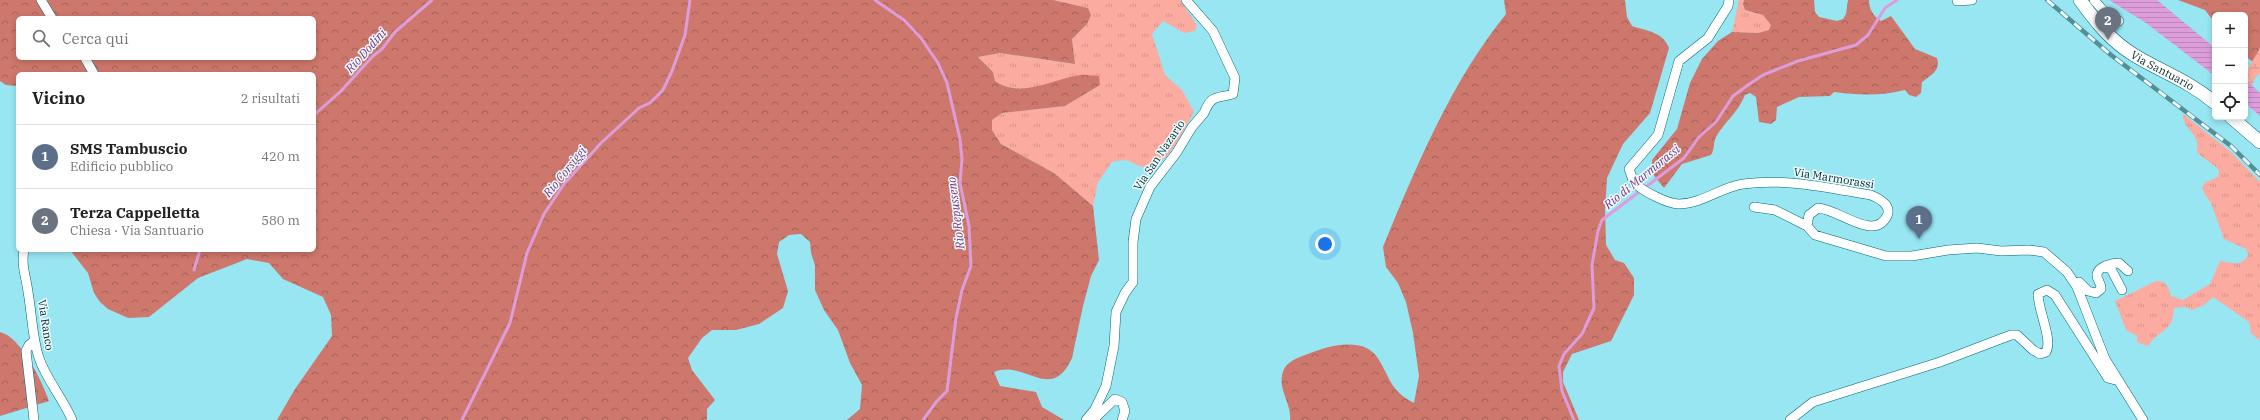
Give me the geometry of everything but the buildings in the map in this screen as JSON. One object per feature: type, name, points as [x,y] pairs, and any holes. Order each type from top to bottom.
[{"type":"main road","name":"Via Santuario","points":[[2080,0],[2100,26],[2133,54],[2186,81],[2212,101]]},
{"type":"main road","points":[[2234,120],[2260,142]]},
{"type":"street","points":[[41,0],[51,16]]},
{"type":"street","name":"Via San Nazario","points":[[1086,420],[1095,409],[1106,386],[1114,346],[1116,312],[1125,293],[1133,282],[1134,234],[1136,219],[1144,199],[1158,174],[1204,113],[1209,102],[1216,96],[1233,94],[1235,78],[1213,31],[1186,0]]},
{"type":"street","name":"Via Marmorassi","points":[[1729,0],[1728,6],[1708,38],[1679,61],[1658,135],[1629,169],[1635,183],[1661,200],[1678,204],[1697,201],[1741,184],[1800,183],[1871,195],[1881,199],[1887,207],[1888,214],[1882,224],[1876,227],[1863,225],[1834,211],[1818,208],[1809,215],[1807,226]]},
{"type":"street","points":[[1957,1],[1972,0]]},
{"type":"street","points":[[2094,0],[2108,16],[2120,22]]},
{"type":"street","points":[[86,60],[93,72]]},
{"type":"street","points":[[1754,207],[1774,210],[1807,226],[1810,232],[1822,239],[1886,256],[1912,256],[1948,250],[1978,248],[2001,251],[2029,250],[2044,252],[2067,272],[2074,283],[2096,339],[2143,420]]},
{"type":"street","name":"Via Ranco","points":[[24,252],[22,268],[28,285],[34,341],[48,377],[68,408],[72,420]]},
{"type":"street","points":[[2074,283],[2079,282],[2088,291],[2099,292],[2102,286],[2097,273],[2105,267],[2113,263],[2119,263],[2128,271]]},
{"type":"street","points":[[2105,267],[2112,269],[2122,290]]},
{"type":"street","points":[[1790,420],[1813,402],[1940,362],[2011,335],[2018,335],[2033,350],[2040,354],[2046,352],[2048,349],[2048,337],[2038,306],[2038,294],[2046,290],[2055,294],[2108,378],[2119,381]]},
{"type":"street","points":[[34,341],[29,345],[26,352],[34,420]]},
{"type":"street","points":[[1093,420],[1114,399],[1122,402],[1125,411],[1122,420]]},
{"type":"green space","points":[[0,0],[1053,0],[1088,8],[1091,15],[1087,24],[1072,39],[1075,64],[1000,53],[978,57],[993,72],[995,81],[1005,86],[1015,88],[1037,86],[1080,75],[1099,76],[1100,85],[1065,106],[1002,113],[992,120],[992,130],[1001,144],[1054,173],[1093,206],[1099,260],[1091,276],[1072,358],[1064,371],[1055,378],[1047,379],[1017,371],[1006,370],[994,372],[1000,386],[1036,392],[1042,407],[1064,420],[847,420],[860,409],[862,385],[850,363],[838,330],[824,310],[815,290],[815,265],[811,253],[810,242],[801,234],[789,235],[779,242],[777,254],[788,291],[783,308],[759,324],[736,330],[712,330],[702,338],[688,358],[692,370],[715,400],[707,409],[707,420],[277,420],[295,389],[332,336],[331,315],[323,297],[283,279],[269,263],[247,259],[198,278],[149,317],[128,318],[108,309],[100,302],[94,293],[88,273],[72,252],[316,252],[316,72],[16,72],[16,86],[6,85],[0,81]]},
{"type":"green space","points":[[1053,0],[1180,0],[1197,25],[1195,31],[1184,33],[1163,21],[1152,34],[1165,75],[1182,90],[1194,112],[1175,146],[1162,161],[1155,165],[1142,167],[1124,160],[1112,162],[1098,182],[1093,206],[1054,173],[1001,144],[992,130],[992,120],[1002,113],[1065,106],[1100,85],[1081,75],[1037,87],[1015,88],[1004,86],[995,81],[993,72],[978,57],[999,53],[1075,64],[1072,39],[1087,24],[1091,15],[1088,8]]},
{"type":"green space","points":[[1504,0],[1625,0],[1627,17],[1632,26],[1659,35],[1669,48],[1650,113],[1623,144],[1607,178],[1605,210],[1606,245],[1615,260],[1624,263],[1634,278],[1634,295],[1611,341],[1572,354],[1563,372],[1563,382],[1579,420],[1290,420],[1289,409],[1282,387],[1282,376],[1285,367],[1300,357],[1334,346],[1354,345],[1371,351],[1382,364],[1395,388],[1414,403],[1419,376],[1413,333],[1406,302],[1398,283],[1386,267],[1383,247],[1408,186],[1436,126],[1468,68],[1486,40],[1506,14]]},
{"type":"green space","points":[[1739,0],[1744,0],[1743,4],[1745,10],[1763,15],[1771,25],[1769,31],[1758,33],[1732,32]]},
{"type":"green space","points":[[1744,0],[1814,0],[1815,12],[1819,17],[1837,21],[1843,19],[1846,14],[1848,0],[1869,0],[1871,9],[1876,17],[1881,21],[1891,16],[1915,49],[1937,58],[1938,66],[1932,74],[1922,82],[1921,93],[1916,97],[1909,95],[1905,90],[1870,94],[1834,92],[1830,96],[1799,97],[1777,107],[1776,120],[1771,124],[1759,122],[1756,97],[1750,93],[1745,95],[1739,107],[1716,137],[1711,155],[1682,164],[1664,188],[1652,173],[1652,160],[1677,129],[1690,83],[1702,59],[1718,41],[1732,32],[1758,33],[1769,30],[1771,25],[1763,15],[1745,10],[1743,4]]},
{"type":"green space","points":[[2178,0],[2260,0],[2260,67],[2248,58],[2248,12],[2212,12],[2212,19],[2205,10]]},
{"type":"green space","points":[[2260,48],[2260,73],[2255,78],[2250,90],[2248,89],[2248,69]]},
{"type":"green space","points":[[2183,114],[2231,152],[2260,182],[2260,341],[2251,333],[2249,322],[2213,297],[2204,305],[2192,310],[2186,307],[2174,308],[2169,326],[2148,346],[2137,342],[2137,336],[2126,330],[2115,301],[2156,281],[2165,283],[2171,296],[2183,300],[2210,284],[2220,261],[2240,263],[2246,259],[2248,255],[2246,249],[2224,239],[2211,203],[2202,187],[2206,182],[2218,177],[2219,171],[2197,152],[2197,140],[2184,122]]},
{"type":"green space","points":[[0,332],[16,342],[23,351],[36,372],[49,401],[0,416]]},
{"type":"shaded area","points":[[2109,0],[2157,0],[2212,46],[2212,74],[2146,23]]},
{"type":"shaded area","points":[[2248,82],[2260,93],[2260,116],[2248,106]]},
{"type":"waterway","name":"Rio Dodini","points":[[316,113],[341,91],[373,56],[382,49],[395,32],[432,0]]},
{"type":"waterway","name":"Rio Corsiggi","points":[[462,420],[510,323],[527,253],[544,214],[564,184],[601,143],[639,108],[650,103],[663,90],[672,71],[685,35],[690,0]]},
{"type":"waterway","name":"Rio Repusseno","points":[[875,0],[904,20],[921,38],[938,63],[947,83],[960,139],[962,159],[960,183],[969,226],[971,266],[962,290],[956,318],[947,391],[937,401],[923,420]]},
{"type":"waterway","name":"Rio di Marmorassi","points":[[1574,420],[1562,391],[1559,366],[1564,354],[1582,334],[1594,308],[1592,265],[1598,231],[1602,220],[1684,158],[1699,137],[1716,122],[1733,96],[1763,75],[1798,61],[1856,45],[1868,35],[1885,8],[1897,0]]},
{"type":"waterway","name":"Rio Dodini","points":[[194,270],[199,252]]},
{"type":"railway","points":[[2047,0],[2111,55],[2231,146],[2260,175]]},
{"type":"place","name":"Terza Cappelletta","points":[[2108,40]]},
{"type":"place","name":"SMS Tambuscio","points":[[1919,239]]}]
